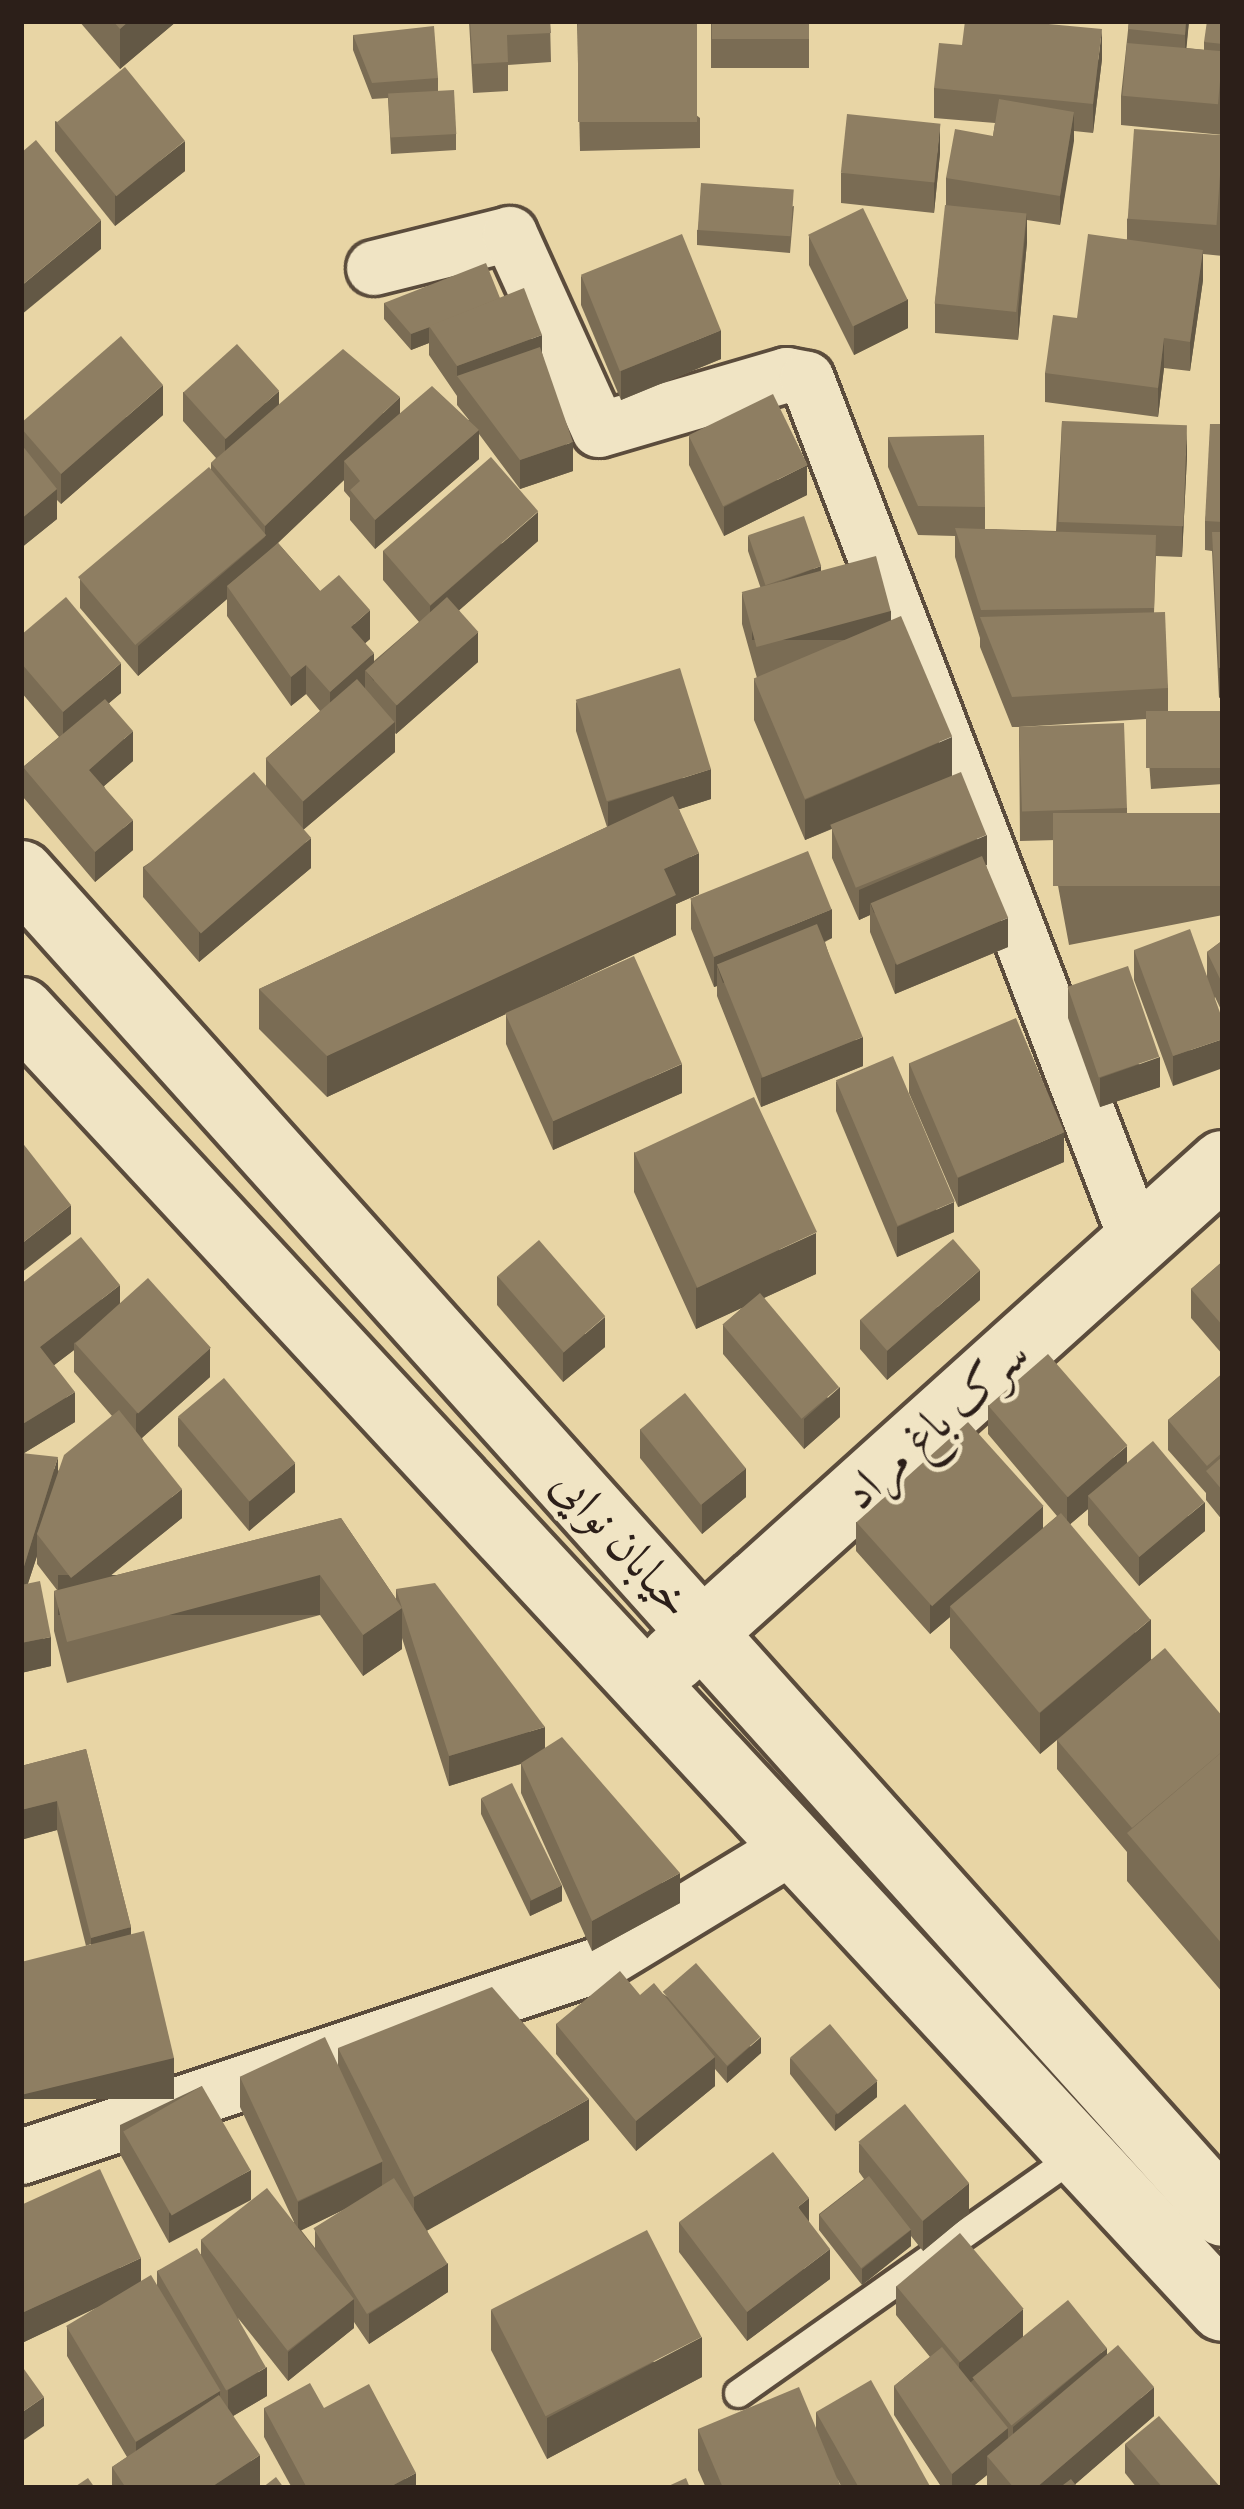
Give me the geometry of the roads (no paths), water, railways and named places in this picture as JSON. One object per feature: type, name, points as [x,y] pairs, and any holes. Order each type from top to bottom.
[{"type":"street","points":[[374,268],[510,234],[599,430],[787,375],[807,379],[1137,1241]]},
{"type":"street","name":"خیابان نوایی","points":[[21,874],[1223,2213]]},
{"type":"street","name":"خیابان نوایی","points":[[21,1011],[799,1843],[1223,2308]]},
{"type":"street","name":"سرک باغ مراد","points":[[648,1682],[1223,1164]]},
{"type":"street","points":[[21,2157],[598,1965],[799,1843]]},
{"type":"lane","points":[[738,2393],[1133,2114]]}]
